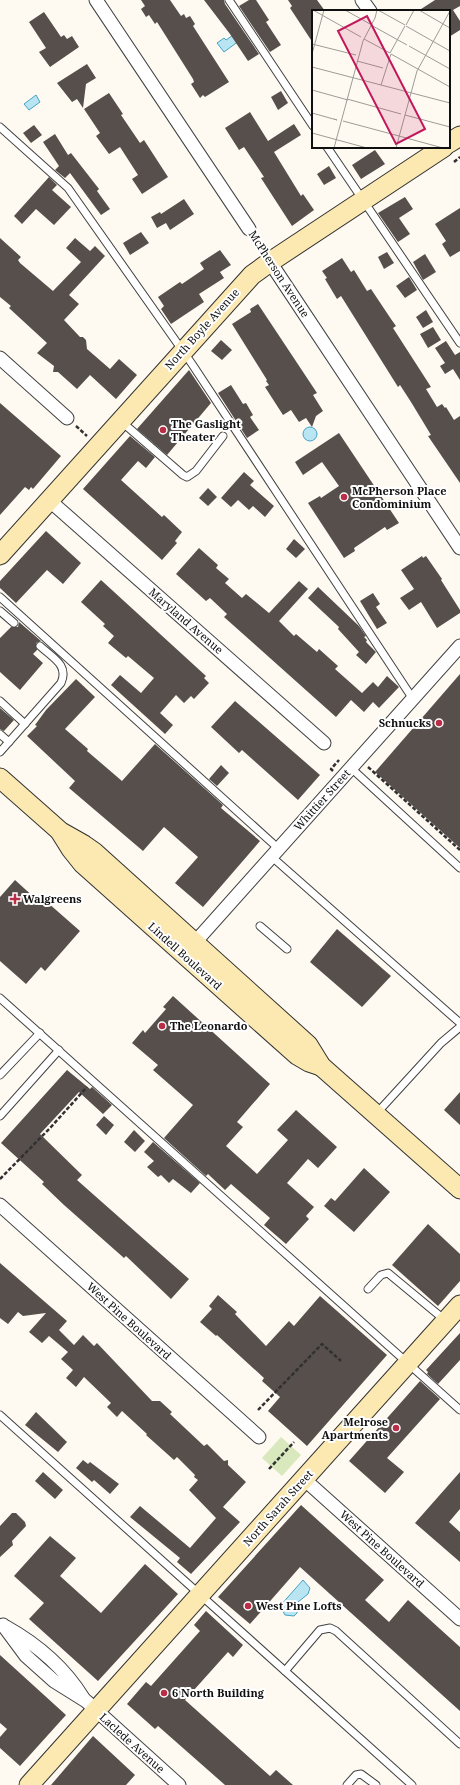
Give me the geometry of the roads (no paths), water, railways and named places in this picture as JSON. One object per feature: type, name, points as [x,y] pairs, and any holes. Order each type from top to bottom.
[{"type":"street","name":"McPherson Avenue","points":[[96,0],[249,229]]},
{"type":"street","points":[[362,0],[369,10]]},
{"type":"street","name":"North Boyle Avenue","points":[[0,555],[243,284],[270,262],[363,201],[454,147]]},
{"type":"street","name":"McPherson Avenue","points":[[270,262],[460,548]]},
{"type":"street","points":[[1,360],[67,418]]},
{"type":"street","name":"Maryland Avenue","points":[[49,500],[324,743]]},
{"type":"street","name":"Whittier Street","points":[[190,949],[460,646]]},
{"type":"street","name":"Lindell Boulevard","points":[[0,778],[61,832],[84,845],[190,949],[308,1045],[321,1066],[460,1189]]},
{"type":"street","name":"West Pine Boulevard","points":[[0,1205],[259,1437]]},
{"type":"street","name":"North Sarah Street","points":[[30,1785],[91,1706],[200,1595],[460,1305]]},
{"type":"street","name":"West Pine Boulevard","points":[[304,1479],[460,1619]]},
{"type":"street","name":"Laclede Avenue","points":[[1,1624],[36,1645],[64,1670],[91,1706],[179,1785]]},
{"type":"lane","points":[[229,0],[312,124]]},
{"type":"lane","points":[[0,127],[68,188],[200,377],[413,699]]},
{"type":"lane","points":[[328,148],[460,343]]},
{"type":"lane","points":[[120,420],[187,477],[196,470],[223,436]]},
{"type":"lane","points":[[0,597],[460,1023]]},
{"type":"lane","points":[[0,611],[14,623]]},
{"type":"lane","points":[[0,752],[61,683],[65,675],[63,668],[40,646]]},
{"type":"lane","points":[[0,701],[6,710],[25,724]]},
{"type":"lane","points":[[0,734],[9,742]]},
{"type":"lane","points":[[351,768],[460,868]]},
{"type":"lane","points":[[260,926],[287,949]]},
{"type":"lane","points":[[0,998],[460,1410]]},
{"type":"lane","points":[[375,1114],[441,1043],[460,1027]]},
{"type":"lane","points":[[0,1075],[40,1033]]},
{"type":"lane","points":[[0,1116],[59,1050]]},
{"type":"lane","points":[[368,1289],[381,1275],[388,1272],[446,1321]]},
{"type":"lane","points":[[0,1415],[412,1785]]},
{"type":"lane","points":[[285,1671],[320,1630],[330,1628],[336,1631],[460,1744]]},
{"type":"lane","points":[[347,1785],[356,1775],[361,1774],[376,1785]]},
{"type":"water","points":[[239,31],[243,38],[224,52],[217,43],[224,38],[226,40]]},
{"type":"water","points":[[36,95],[40,102],[29,110],[24,104]]},
{"type":"water","points":[[307,427],[313,427],[317,431],[317,437],[313,441],[307,441],[303,437],[303,431]]},
{"type":"water","points":[[303,1580],[310,1588],[308,1594],[298,1602],[297,1613],[294,1616],[285,1615],[280,1606]]},
{"type":"place","name":"The Gaslight Theater","points":[[163,430]]},
{"type":"place","name":"McPherson Place Condominium","points":[[344,497]]},
{"type":"place","name":"Schnucks","points":[[439,723]]},
{"type":"place","name":"Walgreens","points":[[15,899]]},
{"type":"place","name":"The Leonardo","points":[[162,1026]]},
{"type":"place","name":"Melrose Apartments","points":[[396,1428]]},
{"type":"place","name":"West Pine Lofts","points":[[248,1606]]},
{"type":"place","name":"6 North Building","points":[[164,1693]]}]
